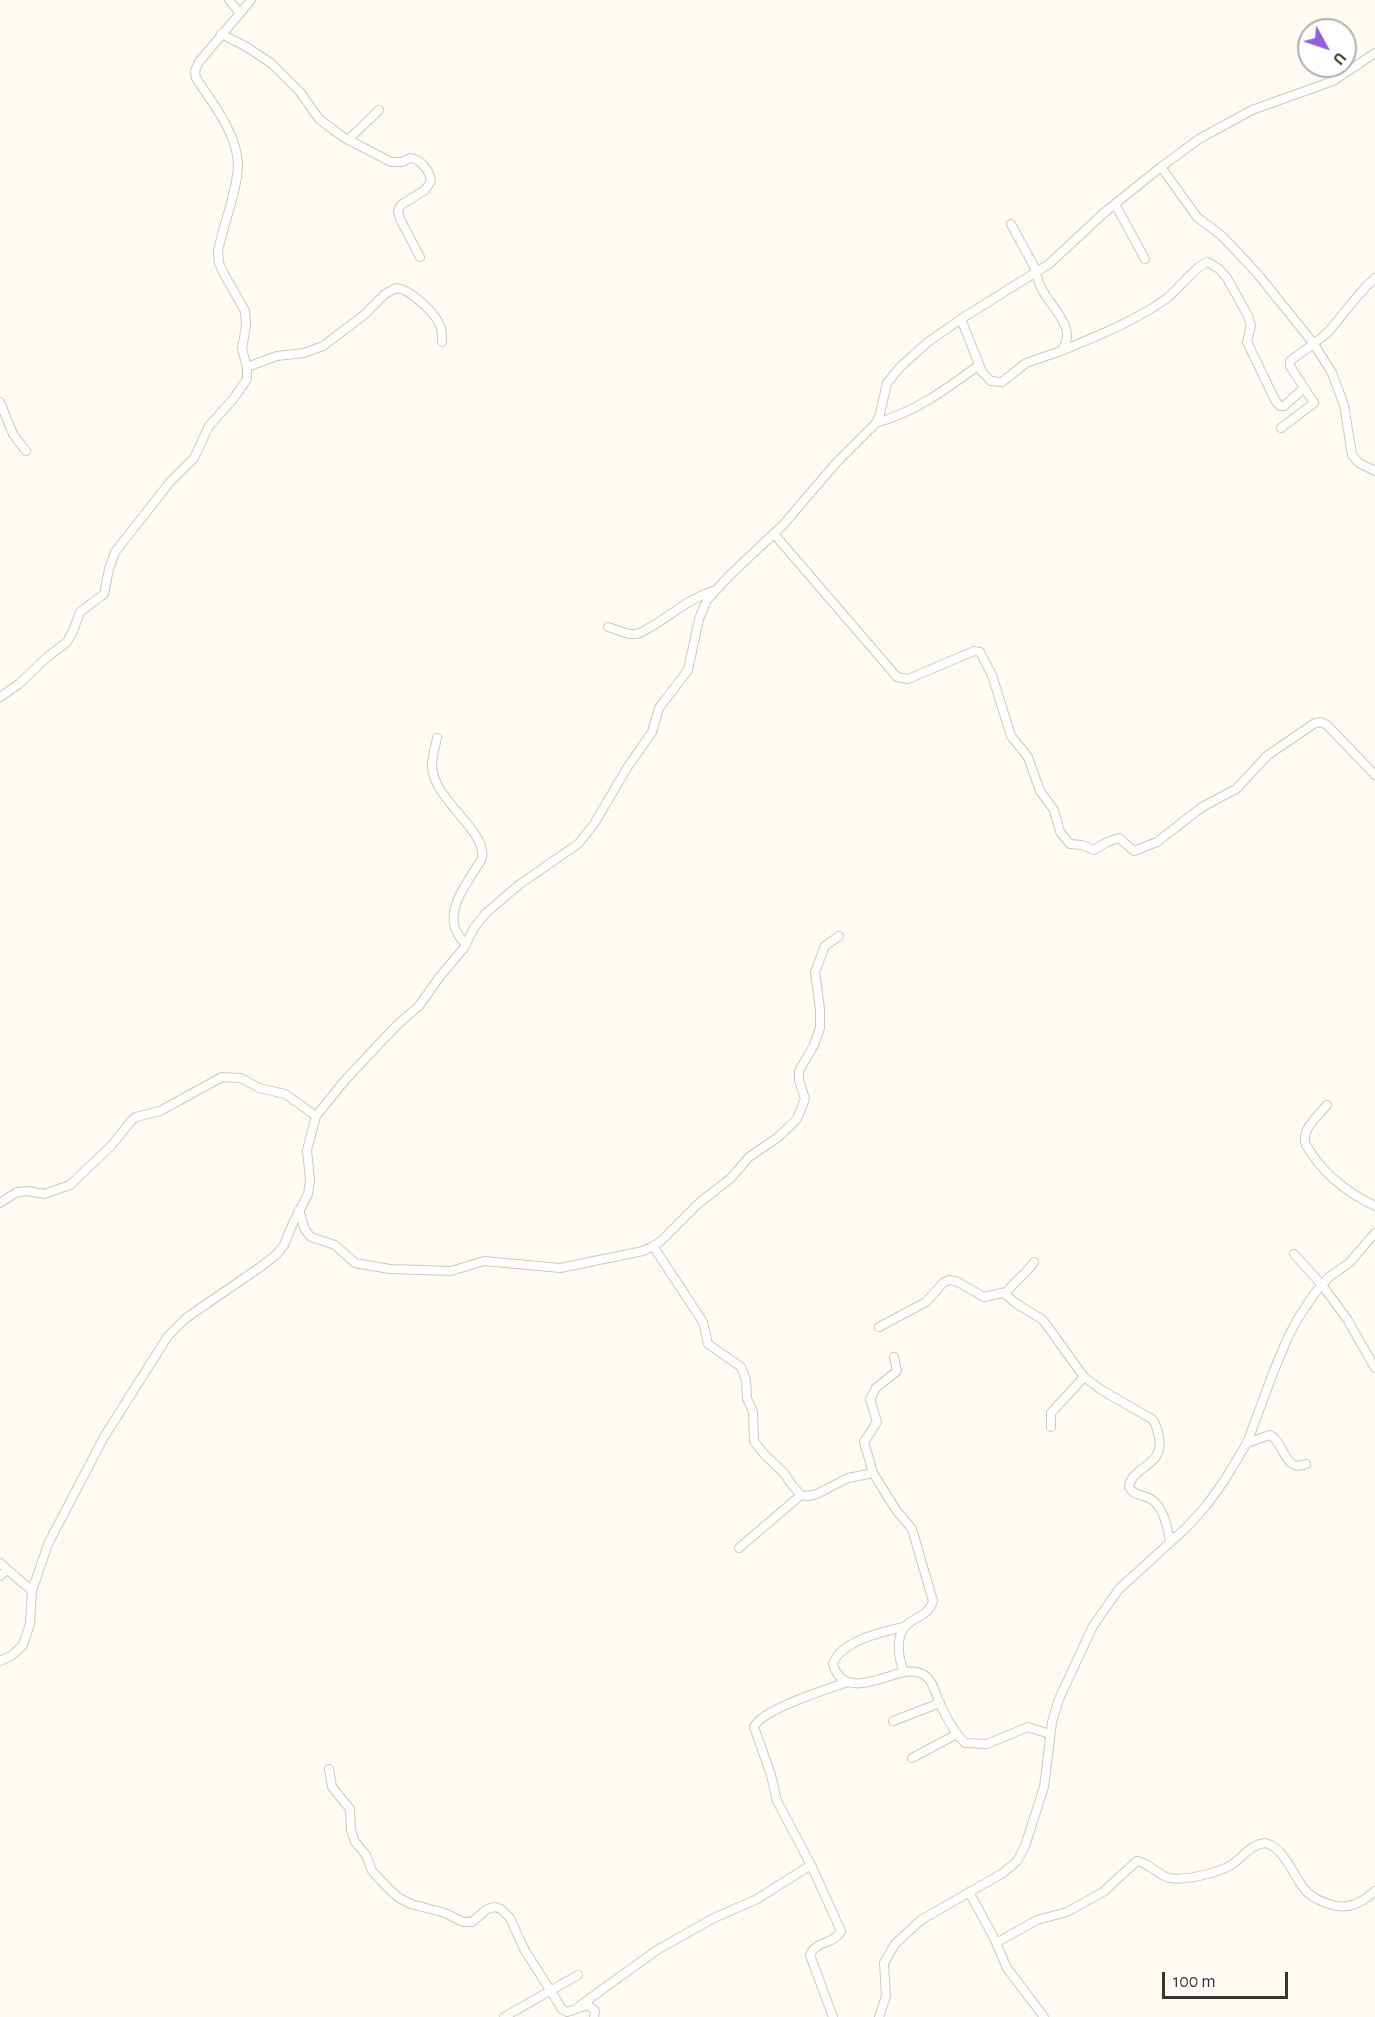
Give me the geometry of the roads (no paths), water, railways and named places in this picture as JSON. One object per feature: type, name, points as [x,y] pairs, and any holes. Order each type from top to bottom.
[{"type":"street","points":[[229,0],[239,12]]},
{"type":"street","points":[[0,697],[19,684],[67,642],[80,612],[104,594],[108,569],[116,552],[170,482],[194,458],[209,426],[247,379],[247,368],[242,349],[246,325],[245,311],[219,263],[218,251],[236,180],[238,166],[236,152],[226,125],[196,78],[195,71],[199,62],[221,34],[251,0]]},
{"type":"street","points":[[221,34],[271,63],[291,81],[319,119],[348,140],[396,163],[415,158],[429,173],[430,185],[401,205],[398,211],[420,257]]},
{"type":"street","points":[[0,1661],[23,1645],[30,1624],[32,1591],[48,1544],[92,1458],[168,1336],[186,1318],[277,1254],[288,1238],[308,1194],[307,1150],[316,1116],[346,1079],[419,1006],[466,945],[479,921],[520,884],[578,844],[594,824],[627,768],[652,732],[659,708],[688,670],[699,619],[707,600],[774,534],[836,463],[876,423],[887,383],[892,375],[928,342],[1049,264],[1115,204],[1199,139],[1252,110],[1333,81],[1374,55]]},
{"type":"street","points":[[348,140],[379,110]]},
{"type":"street","points":[[1161,167],[1197,217],[1222,236],[1256,272],[1314,344],[1338,387],[1344,405],[1352,455],[1361,465],[1374,470]]},
{"type":"street","points":[[1115,204],[1145,259]]},
{"type":"street","points":[[1011,224],[1044,294],[1066,326],[1067,339],[1061,351]]},
{"type":"street","points":[[961,319],[987,379],[998,383],[1026,363],[1104,334],[1144,313],[1169,297],[1201,265],[1208,262],[1219,269],[1227,279],[1248,316],[1251,325],[1247,336],[1248,344],[1275,400],[1280,406],[1284,406],[1304,388]]},
{"type":"street","points":[[1281,428],[1314,404],[1289,363],[1329,330],[1362,289],[1375,278]]},
{"type":"street","points":[[247,368],[277,356],[304,353],[323,346],[396,288],[409,292],[432,313],[441,327],[442,342]]},
{"type":"street","points":[[876,423],[898,417],[929,401],[979,365]]},
{"type":"street","points":[[0,402],[13,434],[26,451]]},
{"type":"street","points":[[774,534],[897,677],[908,679],[978,651],[992,675],[1011,736],[1028,757],[1041,795],[1055,812],[1062,836],[1070,844],[1082,844],[1094,850],[1119,838],[1131,850],[1139,850],[1157,842],[1208,803],[1232,792],[1278,746],[1308,726],[1321,722],[1329,726],[1375,775]]},
{"type":"street","points":[[608,627],[629,634],[637,634],[685,603],[714,591]]},
{"type":"street","points":[[437,738],[432,764],[437,783],[447,800],[473,833],[483,852],[455,910],[454,925],[466,945]]},
{"type":"street","points":[[299,1210],[305,1230],[311,1237],[334,1245],[356,1263],[390,1269],[451,1271],[484,1261],[560,1268],[643,1251],[653,1246],[699,1203],[731,1178],[749,1157],[777,1138],[797,1119],[805,1099],[799,1080],[800,1071],[820,1028],[815,972],[825,946],[839,936]]},
{"type":"street","points":[[1,1198],[16,1192],[28,1191],[44,1194],[70,1185],[111,1146],[131,1121],[160,1111],[222,1077],[240,1078],[259,1088],[285,1094],[316,1116]]},
{"type":"street","points":[[1327,1105],[1308,1128],[1304,1140],[1306,1145],[1329,1176],[1343,1188],[1375,1206]]},
{"type":"street","points":[[879,2017],[886,1996],[884,1963],[889,1952],[921,1920],[1010,1868],[1022,1853],[1046,1778],[1048,1733],[1063,1688],[1101,1612],[1119,1589],[1206,1506],[1235,1465],[1246,1443],[1288,1337],[1305,1308],[1329,1277],[1349,1263],[1375,1233]]},
{"type":"street","points":[[653,1246],[703,1322],[708,1344],[741,1367],[746,1380],[747,1398],[753,1412],[754,1441],[801,1495],[817,1494],[848,1478],[873,1473]]},
{"type":"street","points":[[1294,1254],[1322,1285],[1347,1319],[1375,1368]]},
{"type":"street","points":[[879,1327],[926,1302],[943,1283],[949,1280],[956,1281],[984,1297],[1006,1292],[1026,1274],[1034,1262]]},
{"type":"street","points":[[1006,1292],[1011,1301],[1043,1320],[1084,1377],[1103,1391],[1152,1419],[1156,1425],[1160,1449],[1154,1459],[1130,1481],[1129,1487],[1133,1493],[1154,1501],[1165,1519],[1170,1542]]},
{"type":"street","points":[[848,1682],[834,1669],[832,1664],[846,1647],[878,1633],[903,1627],[927,1612],[933,1604],[912,1529],[896,1510],[873,1473],[864,1442],[877,1422],[870,1399],[876,1388],[897,1371],[894,1357]]},
{"type":"street","points":[[1052,1426],[1051,1413],[1084,1377]]},
{"type":"street","points":[[1246,1443],[1270,1435],[1277,1440],[1293,1465],[1306,1464]]},
{"type":"street","points":[[740,1548],[801,1495]]},
{"type":"street","points":[[0,1563],[3,1573],[32,1591]]},
{"type":"street","points":[[903,1627],[900,1634],[899,1655],[904,1672]]},
{"type":"street","points":[[833,2017],[810,1955],[814,1948],[839,1935],[840,1929],[811,1865],[777,1801],[774,1783],[754,1727],[757,1721],[804,1696],[848,1682],[862,1684],[904,1672],[918,1672],[928,1678],[934,1686],[940,1703],[957,1734],[965,1743],[987,1744],[1025,1728],[1048,1733]]},
{"type":"street","points":[[893,1721],[940,1703]]},
{"type":"street","points":[[912,1758],[957,1734]]},
{"type":"street","points":[[329,1769],[332,1787],[350,1809],[351,1830],[355,1842],[366,1855],[372,1871],[395,1894],[418,1907],[445,1913],[463,1922],[472,1922],[490,1908],[501,1909],[510,1918],[524,1949],[565,2012],[578,2007],[657,1950],[712,1919],[757,1899],[811,1865]]},
{"type":"street","points":[[996,1942],[1037,1920],[1067,1912],[1103,1892],[1137,1861],[1149,1865],[1168,1878],[1185,1879],[1231,1865],[1251,1848],[1265,1843],[1275,1847],[1305,1890],[1320,1900],[1347,1907],[1355,1905],[1375,1891]]},
{"type":"street","points":[[969,1892],[1007,1968],[1044,2017]]},
{"type":"street","points":[[504,2017],[578,1975]]},
{"type":"street","points":[[578,2007],[591,2007],[595,2011],[594,2017]]}]
